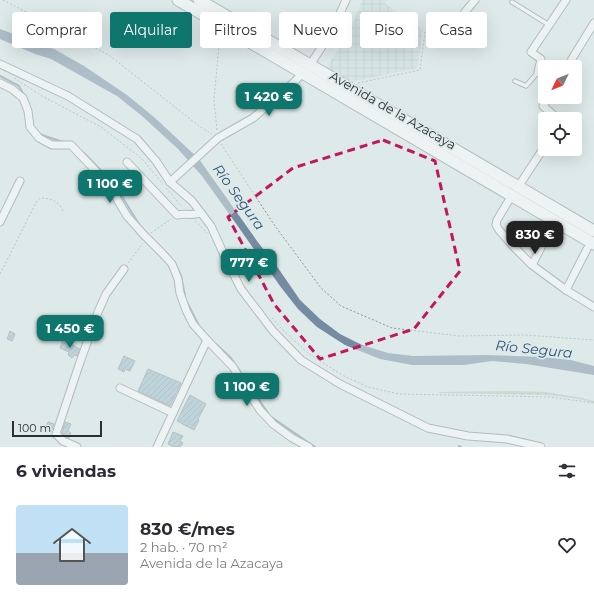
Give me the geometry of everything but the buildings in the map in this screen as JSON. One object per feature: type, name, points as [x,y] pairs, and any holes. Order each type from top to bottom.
[{"type":"main road","name":"Avenida de la Azacaya","points":[[178,0],[200,13]]},
{"type":"main road","name":"Avenida de la Azacaya","points":[[199,0],[306,69],[515,191],[594,232]]},
{"type":"main road","name":"Avenida de la Azacaya","points":[[265,48],[306,69],[345,86],[515,191],[590,247]]},
{"type":"street","points":[[170,182],[218,138],[253,118],[290,86],[306,69],[332,31],[346,0]]},
{"type":"street","points":[[465,12],[475,0]]},
{"type":"street","points":[[541,60],[541,58],[531,52],[566,0]]},
{"type":"street","points":[[571,60],[594,22]]},
{"type":"street","points":[[0,64],[68,96],[138,139],[156,161],[170,182],[192,201],[211,226],[241,289],[273,331],[301,360],[340,384],[428,428],[468,436],[507,439],[541,447]]},
{"type":"street","points":[[0,83],[12,89],[22,98],[28,111],[30,128],[39,138],[52,144],[71,145],[113,189],[127,216],[148,236],[172,264],[178,278],[180,293],[193,324],[233,367],[260,410],[273,424],[292,438],[309,447]]},
{"type":"street","points":[[544,104],[543,106],[550,112]]},
{"type":"street","points":[[538,156],[497,220],[496,225],[513,246],[532,265],[566,290],[594,306]]},
{"type":"street","points":[[127,162],[177,215],[201,213]]},
{"type":"street","points":[[0,222],[20,181]]},
{"type":"street","points":[[532,265],[546,238],[555,240],[559,233]]},
{"type":"street","points":[[566,290],[590,247]]},
{"type":"street","points":[[77,447],[63,441],[56,434],[98,312],[106,294],[124,269]]},
{"type":"street","points":[[158,447],[207,340]]},
{"type":"street","points":[[120,388],[174,413]]},
{"type":"lane","points":[[512,2],[549,25]]},
{"type":"lane","points":[[514,81],[526,86],[538,72]]},
{"type":"path","points":[[3,0],[109,56],[200,126],[218,138],[275,226],[320,288],[341,306],[392,328],[458,336],[524,335],[594,340]]},
{"type":"path","points":[[345,86],[420,70],[426,32]]},
{"type":"path","points":[[218,138],[214,100],[219,48]]},
{"type":"path","points":[[12,77],[42,96],[101,126],[142,158],[210,237]]},
{"type":"path","points":[[0,274],[40,198],[50,199],[60,205],[62,210]]},
{"type":"path","points":[[124,269],[148,236],[177,215]]},
{"type":"path","points":[[269,315],[308,353],[342,375],[368,387],[399,394],[550,397],[594,403]]},
{"type":"highlighted area","points":[[383,140],[435,161],[460,271],[414,329],[320,359],[274,304],[228,217],[293,168]]},
{"type":"shaded area","points":[[362,0],[388,0],[385,3],[396,12],[360,12],[360,48],[418,48],[418,27],[423,30],[417,68],[350,82],[326,68],[339,48],[352,48],[352,27]]},
{"type":"green space","points":[[516,391],[545,392],[577,397],[594,401],[594,403],[579,399],[549,395],[439,393]]},
{"type":"water","points":[[0,29],[12,33],[12,44],[0,39]]},
{"type":"water","points":[[21,48],[54,49],[84,66],[127,95],[154,117],[199,159],[300,300],[320,319],[340,334],[362,345],[388,353],[413,356],[486,355],[541,357],[571,360],[594,366],[594,375],[526,364],[492,361],[464,365],[412,365],[380,359],[345,345],[317,327],[298,309],[202,176],[178,149],[142,116],[117,96],[51,59]]},
{"type":"waterway","points":[[0,76],[19,86],[25,97]]},
{"type":"waterway","points":[[39,134],[63,142]]},
{"type":"waterway","points":[[80,150],[115,185],[140,226]]},
{"type":"waterway","points":[[179,271],[185,296]]},
{"type":"waterway","points":[[187,302],[199,326]]},
{"type":"waterway","points":[[216,344],[231,358],[270,416],[315,447]]},
{"type":"water label","name":"Río Segura","points":[[239,197]]},
{"type":"water label","name":"Río Segura","points":[[534,349]]}]
